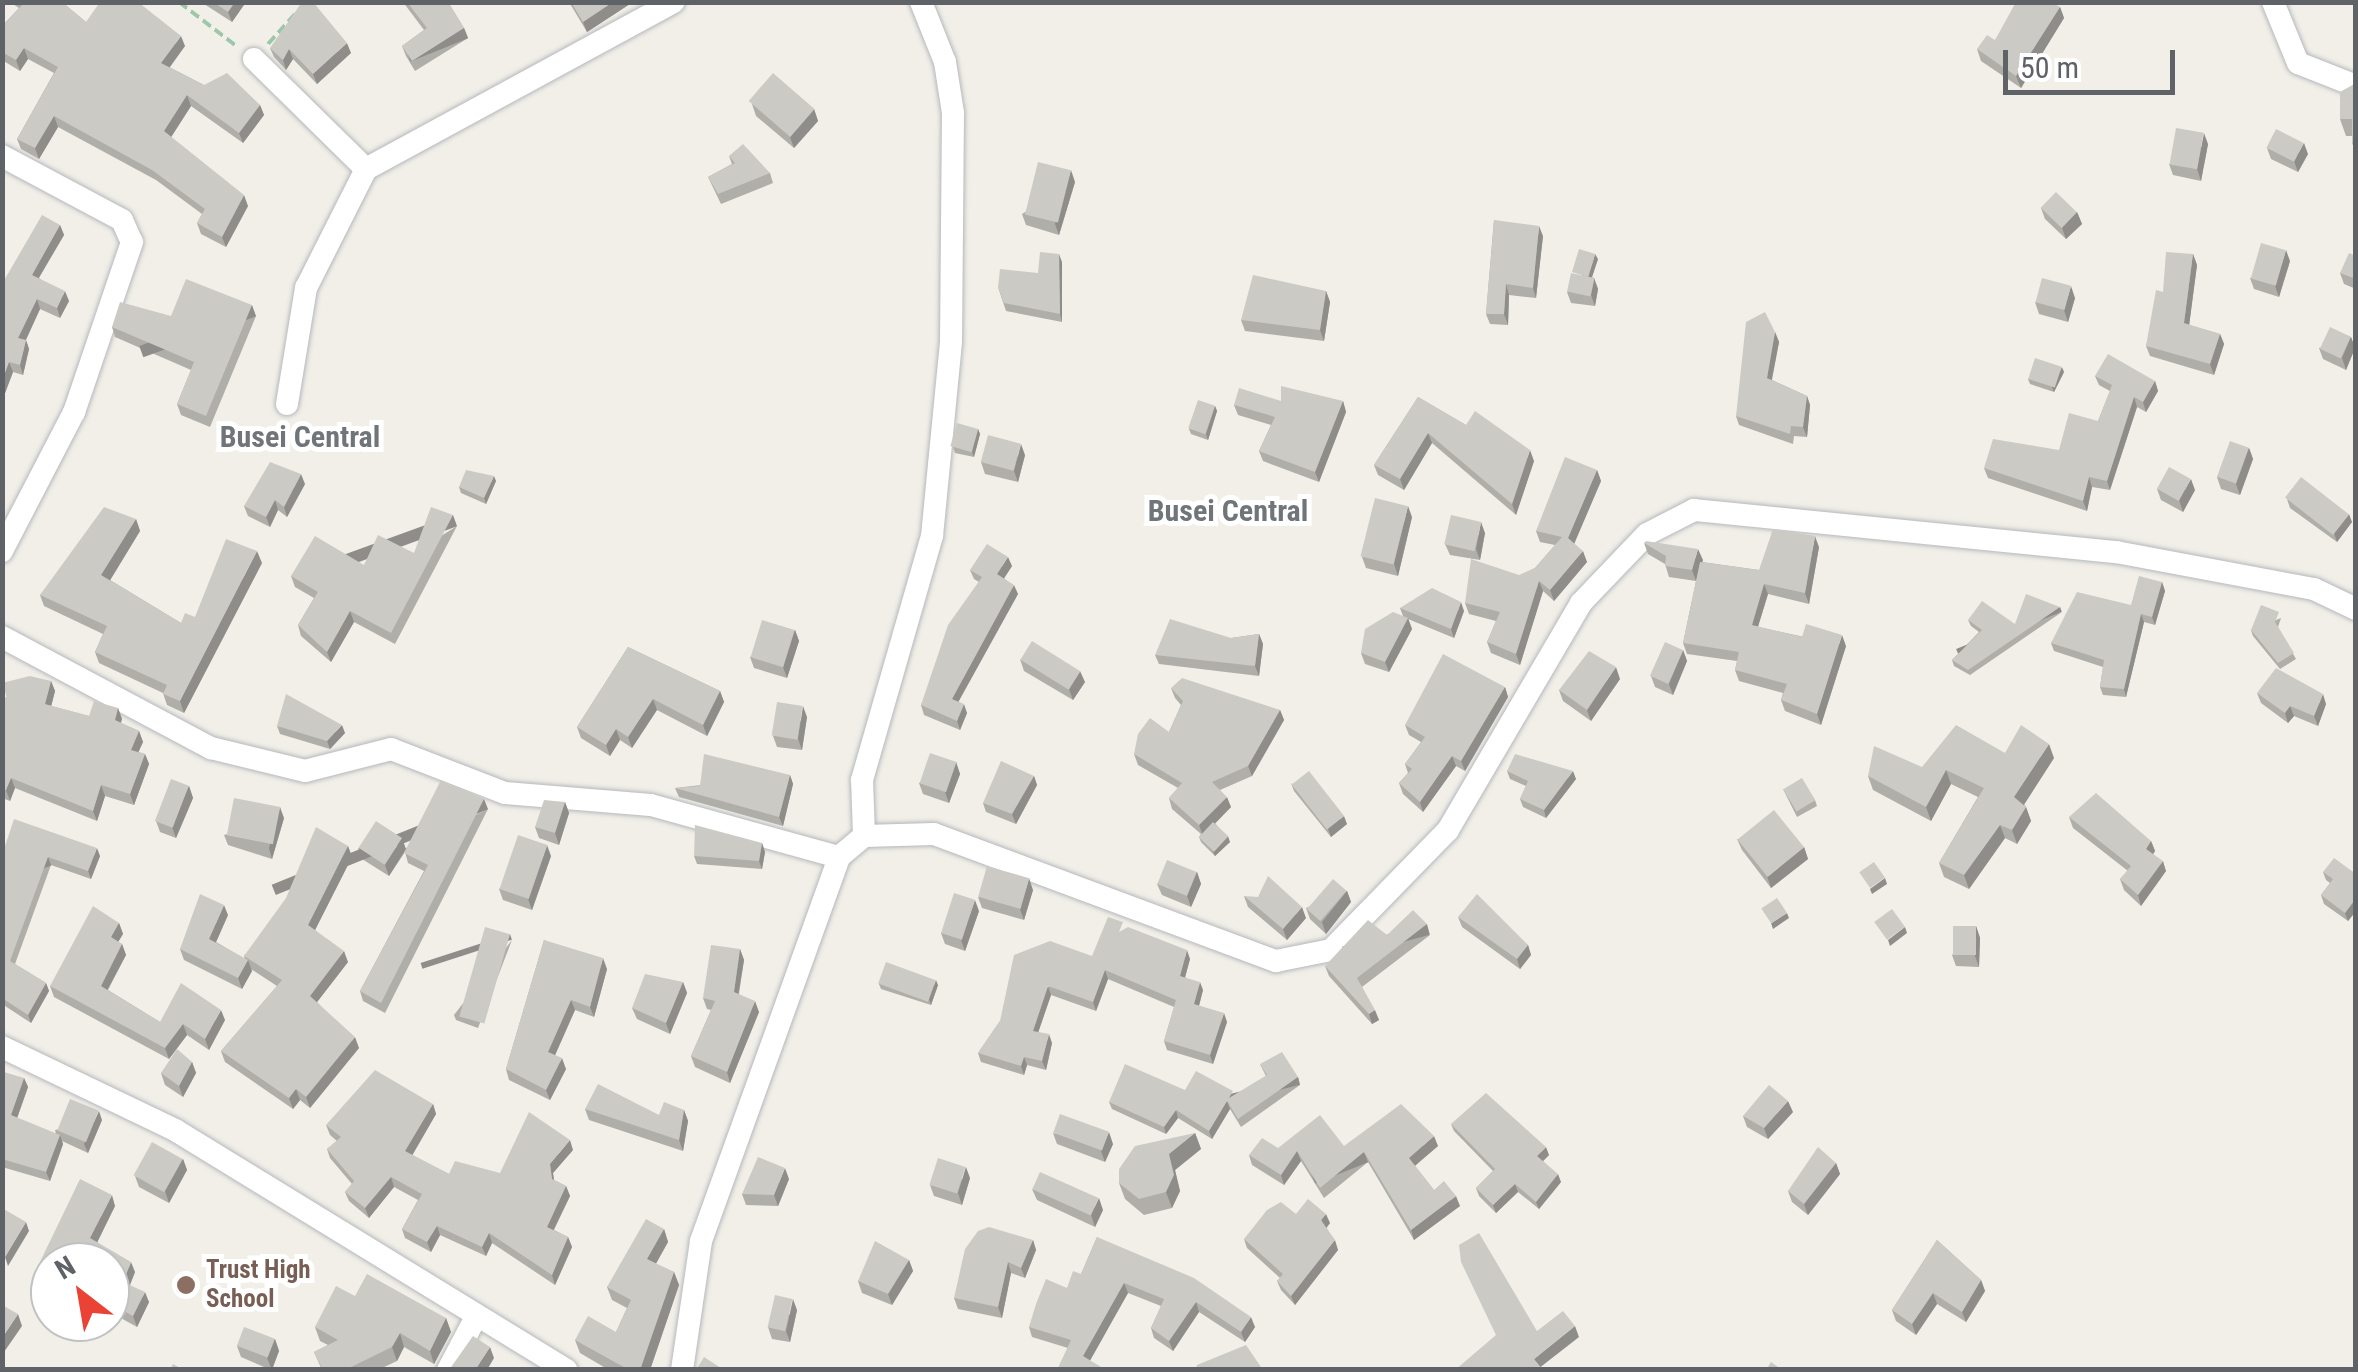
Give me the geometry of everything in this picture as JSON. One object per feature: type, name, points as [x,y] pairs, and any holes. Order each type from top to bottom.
[{"type":"street","points":[[287,404],[306,288],[366,169],[674,2]]},
{"type":"street","points":[[864,836],[862,780],[925,575],[951,342],[953,114],[945,62],[920,2]]},
{"type":"street","points":[[2272,2],[2298,62],[2356,86]]},
{"type":"street","points":[[254,59],[366,169]]},
{"type":"street","points":[[2,156],[122,220],[132,242],[74,412],[2,551]]},
{"type":"street","points":[[682,1370],[700,1241],[839,856],[864,836],[934,834],[1276,961],[1332,950],[1448,830],[1581,603],[1647,534],[1694,510],[2116,552],[2314,589],[2356,609]]},
{"type":"street","points":[[2,638],[211,748],[305,771],[390,749],[506,793],[652,805],[839,856]]},
{"type":"street","points":[[2,1047],[176,1130],[566,1370]]},
{"type":"street","points":[[448,1370],[476,1317]]},
{"type":"path","points":[[179,2],[254,59],[304,2]]},
{"type":"building","points":[[23,2],[62,2],[86,22],[100,2],[138,2],[181,36],[161,63],[204,85],[227,73],[260,105],[239,133],[187,95],[164,131],[244,195],[222,237],[197,223],[205,209],[152,170],[54,116],[35,148],[17,139],[58,67],[24,48],[16,60],[2,52],[2,26]]},
{"type":"building","points":[[213,2],[235,2],[228,12]]},
{"type":"building","points":[[302,2],[313,2],[347,43],[313,74],[289,49],[283,60],[270,48]]},
{"type":"building","points":[[407,2],[448,2],[464,28],[412,61],[402,46],[427,28]]},
{"type":"building","points":[[571,2],[613,2],[583,22]]},
{"type":"building","points":[[2016,2],[2051,2],[2060,7],[2016,76],[1977,49],[1987,35],[1995,40]]},
{"type":"building","points":[[773,73],[815,109],[790,137],[749,101]]},
{"type":"building","points":[[2356,83],[2356,143],[2352,143],[2352,119],[2340,119],[2340,92]]},
{"type":"building","points":[[2176,128],[2204,133],[2197,169],[2170,164]]},
{"type":"building","points":[[2276,129],[2304,143],[2294,162],[2266,148]]},
{"type":"building","points":[[743,144],[770,173],[718,194],[708,177],[735,163],[729,156]]},
{"type":"building","points":[[1038,162],[1071,170],[1058,223],[1025,214]]},
{"type":"building","points":[[2056,192],[2077,212],[2062,228],[2041,208]]},
{"type":"building","points":[[42,215],[60,225],[32,275],[65,291],[57,308],[37,299],[18,338],[26,340],[20,365],[9,362],[2,381],[2,284]]},
{"type":"building","points":[[1494,220],[1539,226],[1533,288],[1506,284],[1504,314],[1486,314]]},
{"type":"building","points":[[2261,243],[2286,250],[2276,286],[2251,279]]},
{"type":"building","points":[[1579,249],[1595,254],[1588,277],[1572,272]]},
{"type":"building","points":[[1040,252],[1059,254],[1060,314],[1004,303],[998,287],[1000,269],[1038,273]]},
{"type":"building","points":[[2166,252],[2193,254],[2184,323],[2220,334],[2210,364],[2146,346],[2156,290],[2163,292]]},
{"type":"building","points":[[2349,253],[2356,256],[2356,279],[2340,273]]},
{"type":"building","points":[[1571,273],[1594,278],[1591,297],[1567,292]]},
{"type":"building","points":[[1253,275],[1326,291],[1320,330],[1241,320]]},
{"type":"building","points":[[2042,278],[2071,286],[2065,310],[2036,302]]},
{"type":"building","points":[[186,279],[252,305],[206,416],[177,404],[194,362],[112,327],[120,302],[171,316]]},
{"type":"building","points":[[1765,312],[1775,332],[1767,378],[1807,396],[1803,427],[1791,426],[1790,434],[1736,416],[1746,322]]},
{"type":"building","points":[[2330,327],[2351,337],[2341,358],[2320,349]]},
{"type":"building","points":[[2108,354],[2155,381],[2143,402],[2134,397],[2107,481],[2089,477],[2083,501],[1984,468],[1993,439],[2059,450],[2069,413],[2098,421],[2112,385],[2095,376]]},
{"type":"building","points":[[2035,358],[2062,367],[2055,388],[2028,379]]},
{"type":"building","points":[[1281,386],[1343,401],[1315,472],[1259,451],[1275,417],[1234,405],[1239,388],[1281,401]]},
{"type":"building","points":[[1418,397],[1466,425],[1475,411],[1530,450],[1512,504],[1428,433],[1400,479],[1374,465]]},
{"type":"building","points":[[1198,400],[1215,406],[1205,434],[1188,428]]},
{"type":"building","points":[[957,423],[978,429],[972,452],[950,446]]},
{"type":"building","points":[[988,435],[1021,444],[1014,471],[981,462]]},
{"type":"building","points":[[2230,441],[2249,448],[2236,484],[2217,477]]},
{"type":"building","points":[[1565,457],[1597,470],[1568,538],[1583,551],[1550,590],[1539,581],[1516,654],[1487,642],[1500,612],[1465,603],[1471,559],[1519,575],[1535,568],[1562,537],[1536,531]]},
{"type":"building","points":[[270,462],[301,474],[284,507],[275,500],[266,517],[244,506]]},
{"type":"building","points":[[2169,467],[2191,479],[2179,501],[2157,489]]},
{"type":"building","points":[[466,470],[494,476],[484,498],[459,487]]},
{"type":"building","points":[[2301,477],[2349,515],[2333,535],[2285,497]]},
{"type":"building","points":[[1375,498],[1408,506],[1393,564],[1360,556]]},
{"type":"building","points":[[104,507],[136,519],[101,575],[181,623],[185,613],[195,617],[226,539],[257,551],[180,701],[163,694],[167,685],[95,652],[107,626],[40,595]]},
{"type":"building","points":[[431,507],[453,515],[391,633],[350,611],[327,652],[298,625],[318,592],[291,576],[315,536],[364,565],[378,535],[414,553]]},
{"type":"building","points":[[1451,515],[1481,522],[1474,551],[1444,544]]},
{"type":"building","points":[[1773,529],[1815,536],[1805,593],[1764,584],[1752,625],[1802,637],[1806,624],[1842,635],[1817,714],[1781,700],[1787,684],[1735,670],[1739,652],[1683,643],[1700,562],[1759,570]]},
{"type":"building","points":[[1646,541],[1698,549],[1692,570],[1665,566],[1666,556]]},
{"type":"building","points":[[987,544],[1008,557],[997,574],[1014,585],[952,699],[964,704],[957,721],[921,705],[948,625],[982,577],[970,570]]},
{"type":"building","points":[[2139,576],[2162,582],[2152,617],[2141,614],[2124,689],[2100,687],[2104,660],[2051,643],[2077,592],[2131,605]]},
{"type":"building","points":[[1432,588],[1461,602],[1451,629],[1400,608]]},
{"type":"building","points":[[2026,594],[2060,607],[1968,670],[1952,660],[1982,630],[1968,620],[1982,601],[2015,624]]},
{"type":"building","points":[[2261,605],[2279,612],[2275,622],[2294,653],[2278,663],[2251,630]]},
{"type":"building","points":[[1393,612],[1408,618],[1385,662],[1361,653],[1365,629]]},
{"type":"building","points":[[1170,619],[1231,638],[1259,634],[1255,666],[1155,655]]},
{"type":"building","points":[[762,620],[795,630],[783,667],[751,657]]},
{"type":"building","points":[[1032,641],[1080,671],[1069,690],[1020,660]]},
{"type":"building","points":[[1665,642],[1683,650],[1668,684],[1650,676]]},
{"type":"building","points":[[628,647],[720,691],[703,725],[653,699],[628,737],[616,729],[606,745],[577,727]]},
{"type":"building","points":[[1589,651],[1616,667],[1587,710],[1559,690]]},
{"type":"building","points":[[1443,654],[1505,687],[1461,761],[1452,756],[1420,802],[1399,783],[1412,769],[1405,764],[1425,737],[1405,725]]},
{"type":"building","points":[[2276,668],[2323,694],[2314,716],[2290,706],[2285,713],[2257,693]]},
{"type":"building","points":[[30,676],[51,681],[45,704],[89,716],[94,701],[118,708],[115,720],[139,731],[131,750],[145,754],[130,794],[101,785],[93,811],[11,778],[6,790],[2,789],[2,699],[7,698],[2,683]]},
{"type":"building","points":[[1182,678],[1280,710],[1248,766],[1212,782],[1227,797],[1199,825],[1169,798],[1182,783],[1134,754],[1138,734],[1150,718],[1169,732],[1183,701],[1171,688]]},
{"type":"building","points":[[286,694],[342,725],[327,741],[277,726]]},
{"type":"building","points":[[777,702],[803,706],[797,740],[772,736]]},
{"type":"building","points":[[1956,725],[2005,753],[2021,725],[2049,744],[2014,797],[2026,807],[2012,830],[2000,825],[1964,875],[1939,863],[1984,788],[1946,770],[1926,807],[1868,776],[1874,746],[1922,767]]},
{"type":"building","points":[[930,753],[956,762],[946,792],[920,783]]},
{"type":"building","points":[[704,754],[790,775],[779,817],[675,788],[700,786]]},
{"type":"building","points":[[1515,754],[1573,771],[1544,810],[1520,799],[1528,781],[1507,771]]},
{"type":"building","points":[[1001,761],[1034,776],[1012,814],[983,803]]},
{"type":"building","points":[[1309,771],[1344,816],[1327,829],[1292,785]]},
{"type":"building","points":[[1802,778],[1815,800],[1797,812],[1783,789]]},
{"type":"building","points":[[171,779],[189,786],[173,828],[155,821]]},
{"type":"building","points":[[441,780],[484,799],[381,1003],[360,991],[428,865],[404,853]]},
{"type":"building","points":[[2096,793],[2151,841],[2146,849],[2163,861],[2138,895],[2120,879],[2131,866],[2069,817]]},
{"type":"building","points":[[234,798],[280,807],[273,844],[227,835]]},
{"type":"building","points":[[544,800],[565,802],[555,833],[535,827]]},
{"type":"building","points":[[1774,810],[1804,847],[1768,877],[1737,840]]},
{"type":"building","points":[[14,819],[97,848],[88,871],[48,857],[10,961],[46,983],[28,1015],[2,998],[2,855]]},
{"type":"building","points":[[376,821],[402,838],[385,865],[359,848]]},
{"type":"building","points":[[1213,822],[1228,836],[1214,852],[1199,837]]},
{"type":"building","points":[[695,825],[762,843],[759,861],[694,856]]},
{"type":"building","points":[[316,827],[348,846],[308,925],[344,951],[310,996],[355,1037],[306,1097],[296,1089],[289,1098],[221,1051],[282,980],[244,956],[286,898]]},
{"type":"building","points":[[518,835],[547,845],[529,899],[499,889]]},
{"type":"building","points":[[2334,858],[2356,874],[2356,901],[2345,913],[2321,895],[2333,879],[2323,872]]},
{"type":"building","points":[[1167,860],[1197,872],[1187,896],[1157,884]]},
{"type":"building","points":[[1874,862],[1885,878],[1870,888],[1859,872]]},
{"type":"building","points":[[987,866],[1029,878],[1020,909],[978,897]]},
{"type":"building","points":[[1268,876],[1302,907],[1283,929],[1244,896],[1258,897]]},
{"type":"building","points":[[1333,879],[1347,891],[1320,921],[1307,909]]},
{"type":"building","points":[[954,893],[975,900],[962,940],[941,933]]},
{"type":"building","points":[[200,894],[224,905],[209,939],[248,960],[238,978],[180,949]]},
{"type":"building","points":[[1477,894],[1528,945],[1517,959],[1458,917]]},
{"type":"building","points":[[1777,898],[1787,913],[1771,924],[1761,909]]},
{"type":"building","points":[[93,906],[119,923],[111,937],[122,944],[101,986],[160,1022],[181,983],[221,1010],[205,1039],[183,1024],[165,1048],[50,986]]},
{"type":"building","points":[[1892,909],[1905,927],[1887,940],[1874,922]]},
{"type":"building","points":[[1413,910],[1427,924],[1357,978],[1375,1010],[1369,1014],[1325,966],[1368,920],[1387,935]]},
{"type":"building","points":[[1108,917],[1123,922],[1119,932],[1128,927],[1187,950],[1180,976],[1200,982],[1194,1004],[1224,1013],[1210,1055],[1164,1041],[1176,1000],[1105,970],[1093,1002],[1048,986],[1033,1031],[1049,1034],[1042,1061],[1024,1057],[1021,1066],[978,1053],[1000,1021],[1014,955],[1050,941],[1092,956]]},
{"type":"building","points":[[1953,926],[1976,926],[1976,955],[1953,955]]},
{"type":"building","points":[[485,927],[510,934],[484,1024],[459,1016]]},
{"type":"building","points":[[544,940],[603,958],[590,1007],[571,1000],[548,1052],[562,1058],[546,1090],[506,1069]]},
{"type":"building","points":[[711,945],[740,949],[734,992],[755,1001],[727,1072],[691,1056],[715,1001],[703,998]]},
{"type":"building","points":[[886,962],[936,980],[928,1002],[878,984]]},
{"type":"building","points":[[645,974],[683,982],[666,1023],[632,1008]]},
{"type":"building","points":[[177,1049],[192,1062],[179,1086],[161,1073]]},
{"type":"building","points":[[1282,1052],[1298,1077],[1238,1119],[1227,1101],[1209,1131],[1176,1110],[1164,1127],[1109,1102],[1125,1064],[1185,1090],[1196,1071],[1233,1091],[1229,1098],[1267,1075],[1260,1064]]},
{"type":"building","points":[[375,1070],[433,1104],[405,1151],[449,1174],[455,1161],[500,1173],[529,1112],[570,1140],[550,1164],[552,1179],[566,1186],[547,1227],[568,1237],[552,1275],[489,1233],[482,1247],[437,1226],[427,1242],[402,1229],[422,1194],[391,1177],[365,1208],[345,1192],[354,1181],[327,1149],[341,1137],[326,1125]]},
{"type":"building","points":[[4,1072],[24,1078],[11,1115],[60,1135],[46,1172],[2,1159]]},
{"type":"building","points":[[598,1084],[659,1115],[664,1102],[684,1110],[679,1140],[585,1109]]},
{"type":"building","points":[[1769,1085],[1788,1101],[1764,1128],[1743,1116]]},
{"type":"building","points":[[1486,1093],[1546,1147],[1537,1156],[1558,1174],[1536,1202],[1515,1184],[1493,1205],[1476,1188],[1495,1169],[1451,1124]]},
{"type":"building","points":[[70,1099],[99,1111],[86,1142],[57,1131]]},
{"type":"building","points":[[1401,1104],[1434,1136],[1409,1158],[1434,1190],[1444,1181],[1456,1196],[1411,1230],[1364,1152],[1320,1188],[1297,1151],[1281,1175],[1249,1155],[1262,1138],[1278,1148],[1320,1115],[1344,1146]]},
{"type":"building","points":[[1060,1114],[1109,1132],[1102,1151],[1053,1133]]},
{"type":"building","points":[[1195,1133],[1169,1154],[1174,1175],[1166,1192],[1139,1199],[1119,1183],[1119,1169],[1135,1146]]},
{"type":"building","points":[[152,1142],[183,1159],[164,1192],[134,1175]]},
{"type":"building","points":[[1818,1147],[1836,1163],[1804,1204],[1788,1191]]},
{"type":"building","points":[[758,1157],[785,1168],[774,1195],[742,1194]]},
{"type":"building","points":[[938,1158],[966,1167],[957,1194],[929,1185]]},
{"type":"building","points":[[1040,1172],[1098,1198],[1091,1215],[1032,1189]]},
{"type":"building","points":[[80,1179],[112,1195],[90,1238],[97,1242],[50,1242]]},
{"type":"building","points":[[1308,1199],[1326,1214],[1321,1220],[1335,1240],[1291,1296],[1277,1281],[1283,1274],[1244,1239],[1267,1210],[1281,1202],[1296,1214]]},
{"type":"building","points":[[2,1208],[26,1222],[5,1257],[2,1255]]},
{"type":"building","points":[[646,1219],[664,1229],[647,1259],[674,1272],[640,1370],[629,1370],[575,1340],[588,1316],[616,1332],[631,1300],[607,1287]]},
{"type":"building","points":[[989,1227],[1033,1240],[1021,1268],[1008,1262],[998,1307],[954,1298],[965,1249],[978,1231]]},
{"type":"building","points":[[1479,1233],[1537,1331],[1563,1311],[1575,1326],[1534,1359],[1543,1370],[1455,1370],[1496,1335],[1461,1262],[1459,1245]]},
{"type":"building","points":[[1097,1237],[1194,1278],[1251,1317],[1241,1332],[1196,1302],[1169,1341],[1151,1328],[1164,1299],[1124,1283],[1083,1356],[1106,1370],[1057,1370],[1071,1340],[1029,1327],[1046,1279],[1067,1288],[1073,1271],[1081,1274]]},
{"type":"building","points":[[1937,1240],[1981,1280],[1962,1312],[1933,1293],[1912,1324],[1892,1310]]},
{"type":"building","points":[[875,1241],[909,1260],[888,1294],[858,1281]]},
{"type":"building","points":[[367,1274],[446,1318],[430,1351],[400,1333],[392,1347],[345,1370],[323,1370],[314,1352],[338,1340],[315,1327],[336,1286],[355,1296]]},
{"type":"building","points":[[130,1285],[145,1292],[133,1316],[130,1314]]},
{"type":"building","points":[[775,1295],[793,1299],[785,1331],[768,1327]]},
{"type":"building","points":[[2,1305],[18,1314],[2,1338]]},
{"type":"building","points":[[244,1327],[275,1339],[268,1357],[237,1346]]},
{"type":"building","points":[[473,1336],[490,1347],[475,1370],[449,1370]]},
{"type":"building","points":[[1246,1345],[1263,1370],[1195,1370],[1197,1365]]},
{"type":"building","points":[[704,1357],[724,1370],[696,1370]]},
{"type":"building","points":[[1771,1362],[1782,1370],[1766,1370]]},
{"type":"place","name":"Trust High School","points":[[186,1285]]},
{"type":"district","name":"Busei Central","points":[[300,437]]},
{"type":"district","name":"Busei Central","points":[[1228,511]]}]
